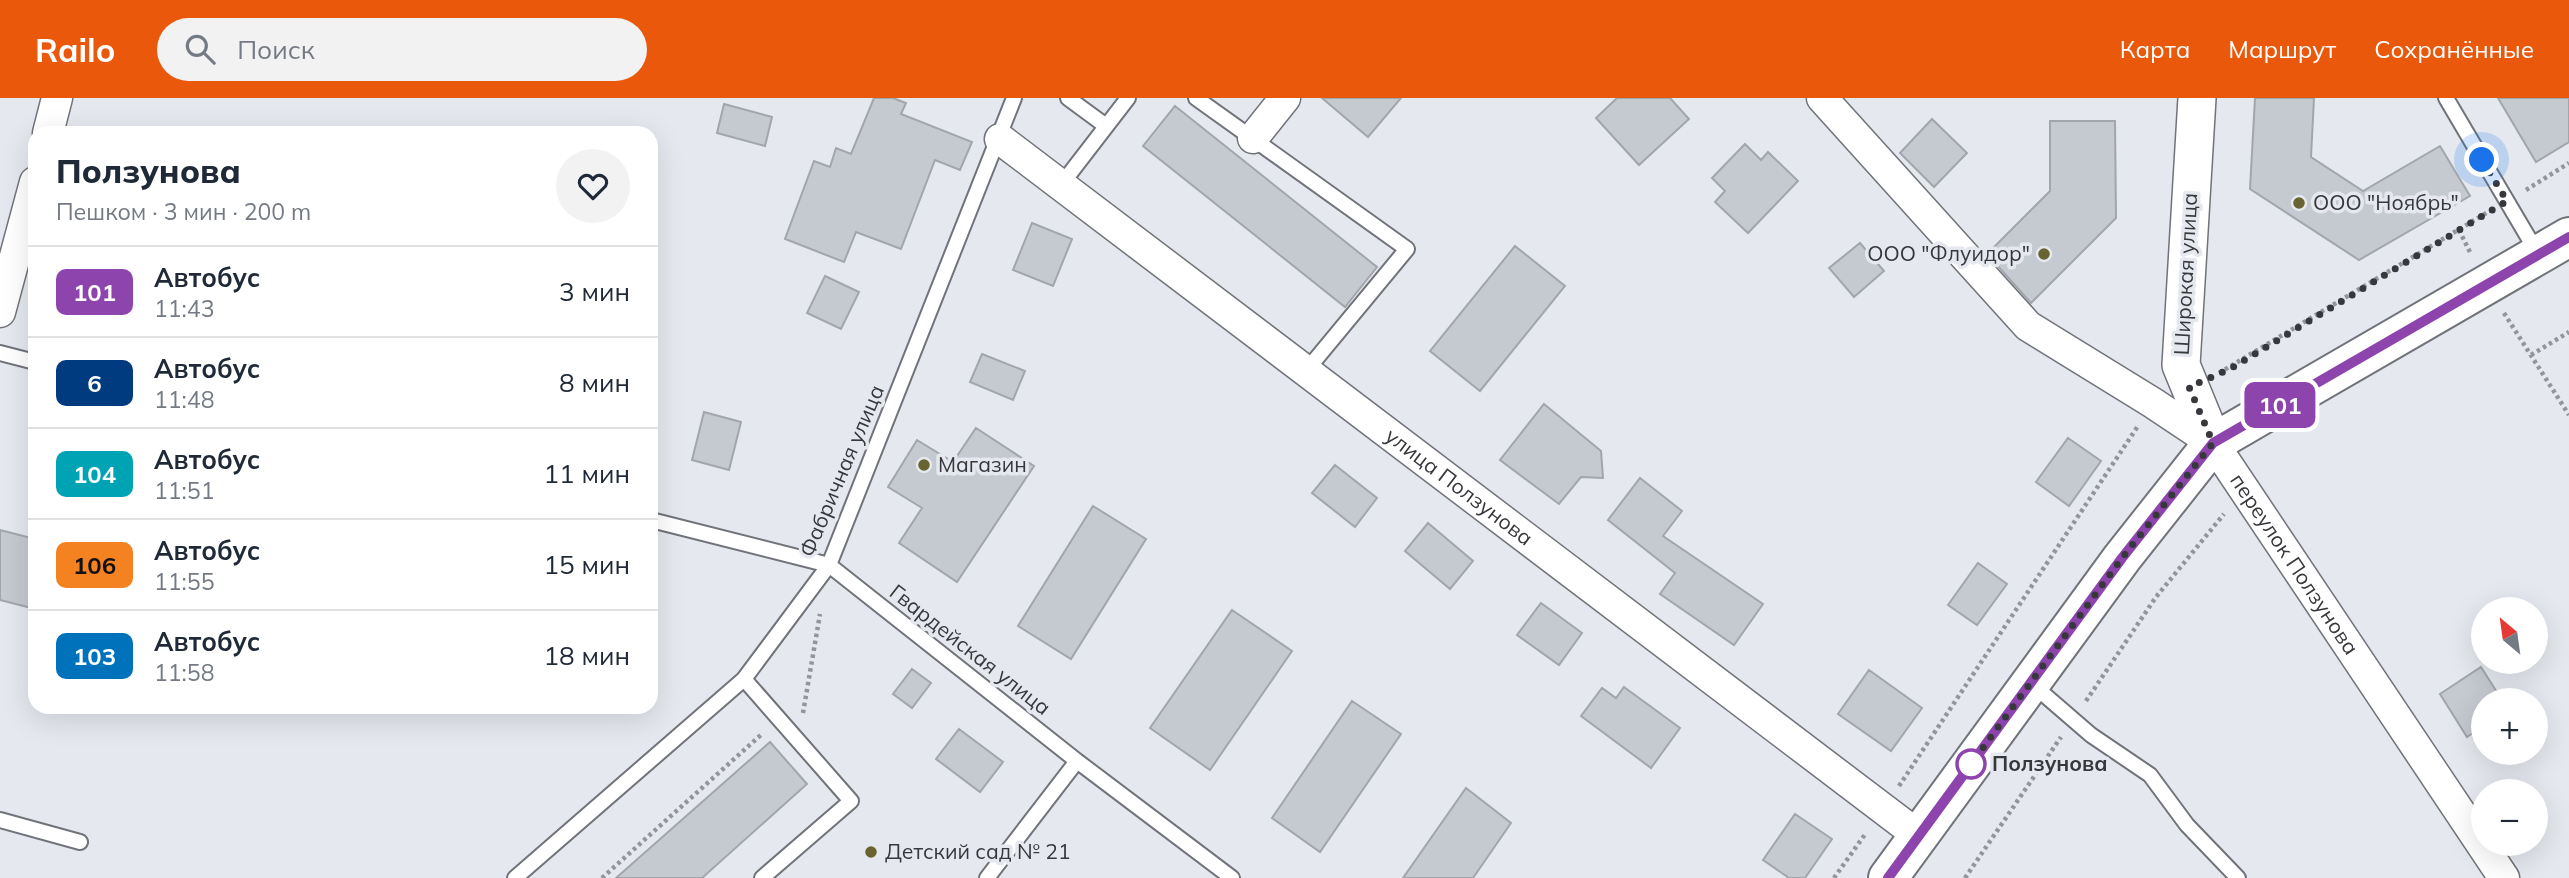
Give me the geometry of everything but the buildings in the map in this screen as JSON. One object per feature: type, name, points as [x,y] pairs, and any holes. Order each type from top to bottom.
[{"type":"main road","points":[[1888,878],[2122,558],[2213,443],[2554,246]]},
{"type":"street","points":[[50,126],[57,98]]},
{"type":"street","points":[[1253,138],[1285,98]]},
{"type":"street","name":"переулок Ползунова","points":[[1822,98],[2028,326],[2213,443],[2504,878]]},
{"type":"street","name":"Широкая улица","points":[[2197,98],[2180,365],[2213,443]]},
{"type":"street","name":"улица Ползунова","points":[[1000,139],[1919,836]]},
{"type":"street","points":[[0,312],[28,208]]},
{"type":"lane","name":"Фабричная улица","points":[[515,878],[744,679],[829,565],[1014,98]]},
{"type":"lane","points":[[1068,98],[1106,126]]},
{"type":"lane","points":[[1061,185],[1128,98]]},
{"type":"lane","points":[[1196,98],[1407,249],[1306,370]]},
{"type":"lane","points":[[2446,98],[2507,201],[2554,246]]},
{"type":"lane","points":[[0,353],[28,360]]},
{"type":"lane","name":"Гвардейская улица","points":[[658,522],[829,565],[1077,761],[1232,878]]},
{"type":"lane","points":[[744,679],[851,801],[762,878]]},
{"type":"lane","points":[[2031,684],[2091,735],[2150,775],[2187,825],[2238,878]]},
{"type":"lane","points":[[987,878],[1077,761]]},
{"type":"lane","points":[[0,820],[80,842]]},
{"type":"path","points":[[2189,387],[2230,369],[2569,163]]},
{"type":"path","points":[[2459,230],[2487,286],[2569,415]]},
{"type":"path","points":[[2531,355],[2569,332]]},
{"type":"path","points":[[1834,878],[1884,808],[2153,403]]},
{"type":"path","points":[[1965,878],[2156,597],[2245,488]]},
{"type":"path","points":[[798,740],[829,565]]},
{"type":"path","points":[[602,878],[779,719]]},
{"type":"bus line","name":"101","points":[[1888,878],[2122,558],[2213,443],[2569,237]]},
{"type":"place","name":"ООО \"Ноябрь\"","points":[[2299,203]]},
{"type":"place","name":"ООО \"Флуидор\"","points":[[2044,254]]},
{"type":"place","name":"Магазин","points":[[924,465]]},
{"type":"place","name":"Ползунова","points":[[1971,764]]},
{"type":"place","name":"Детский сад № 21","points":[[871,852]]},
{"type":"route","points":[[1971,764],[1966,771],[2122,558],[2213,443],[2189,387],[2230,369],[2507,201],[2482,160]]}]
